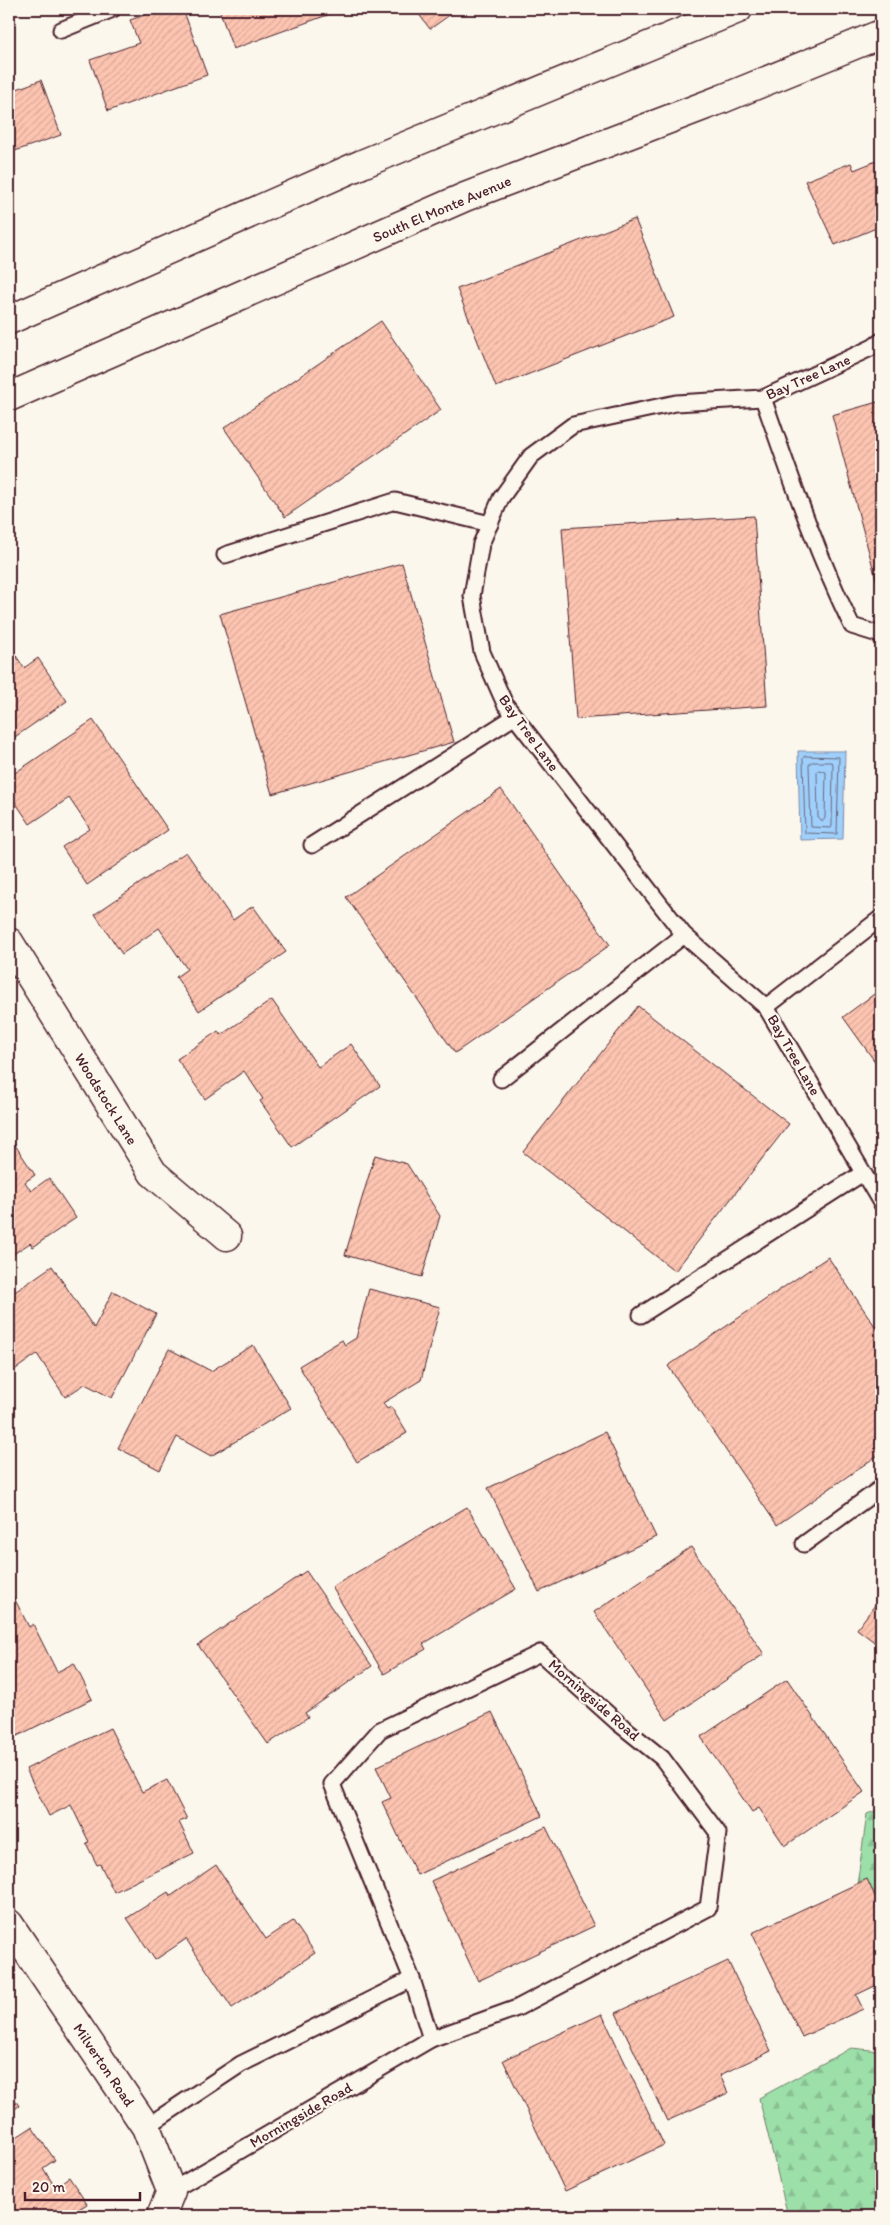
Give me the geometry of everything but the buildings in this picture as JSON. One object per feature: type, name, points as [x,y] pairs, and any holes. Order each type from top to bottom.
[{"type":"main road","points":[[9,320],[362,164],[738,9]]},
{"type":"main road","name":"South El Monte Avenue","points":[[9,397],[464,198],[713,102],[881,34]]},
{"type":"main road","name":"Woodstock Lane","points":[[9,942],[153,1173],[227,1236]]},
{"type":"main road","name":"Milverton Road","points":[[9,1924],[146,2127],[172,2191]]},
{"type":"main road","points":[[161,2216],[172,2191]]},
{"type":"lane","points":[[60,30],[114,9]]},
{"type":"lane","name":"Bay Tree Lane","points":[[881,341],[873,347],[763,398],[676,403],[573,425],[531,456],[501,498],[481,544],[472,596],[482,652],[505,704],[684,935],[766,1007],[881,1203]]},
{"type":"lane","points":[[763,398],[813,540],[852,626],[881,635]]},
{"type":"lane","points":[[225,555],[395,501],[490,524]]},
{"type":"lane","points":[[312,845],[514,717]]},
{"type":"lane","points":[[766,1007],[881,918]]},
{"type":"lane","points":[[501,1079],[684,935]]},
{"type":"lane","points":[[641,1315],[863,1173]]},
{"type":"lane","points":[[804,1544],[881,1488]]},
{"type":"lane","name":"Morningside Road","points":[[172,2191],[431,2039],[517,2008],[708,1908],[718,1833],[662,1758],[617,1722],[540,1653],[380,1730],[332,1784],[412,1979],[431,2039]]},
{"type":"lane","points":[[146,2127],[241,2064],[412,1979]]},
{"type":"green space","points":[[881,1809],[881,1945],[857,1885],[867,1814]]},
{"type":"green space","points":[[851,2048],[881,2051],[881,2216],[788,2216],[759,2098]]},
{"type":"water","points":[[798,751],[845,751],[843,839],[800,840]]}]
